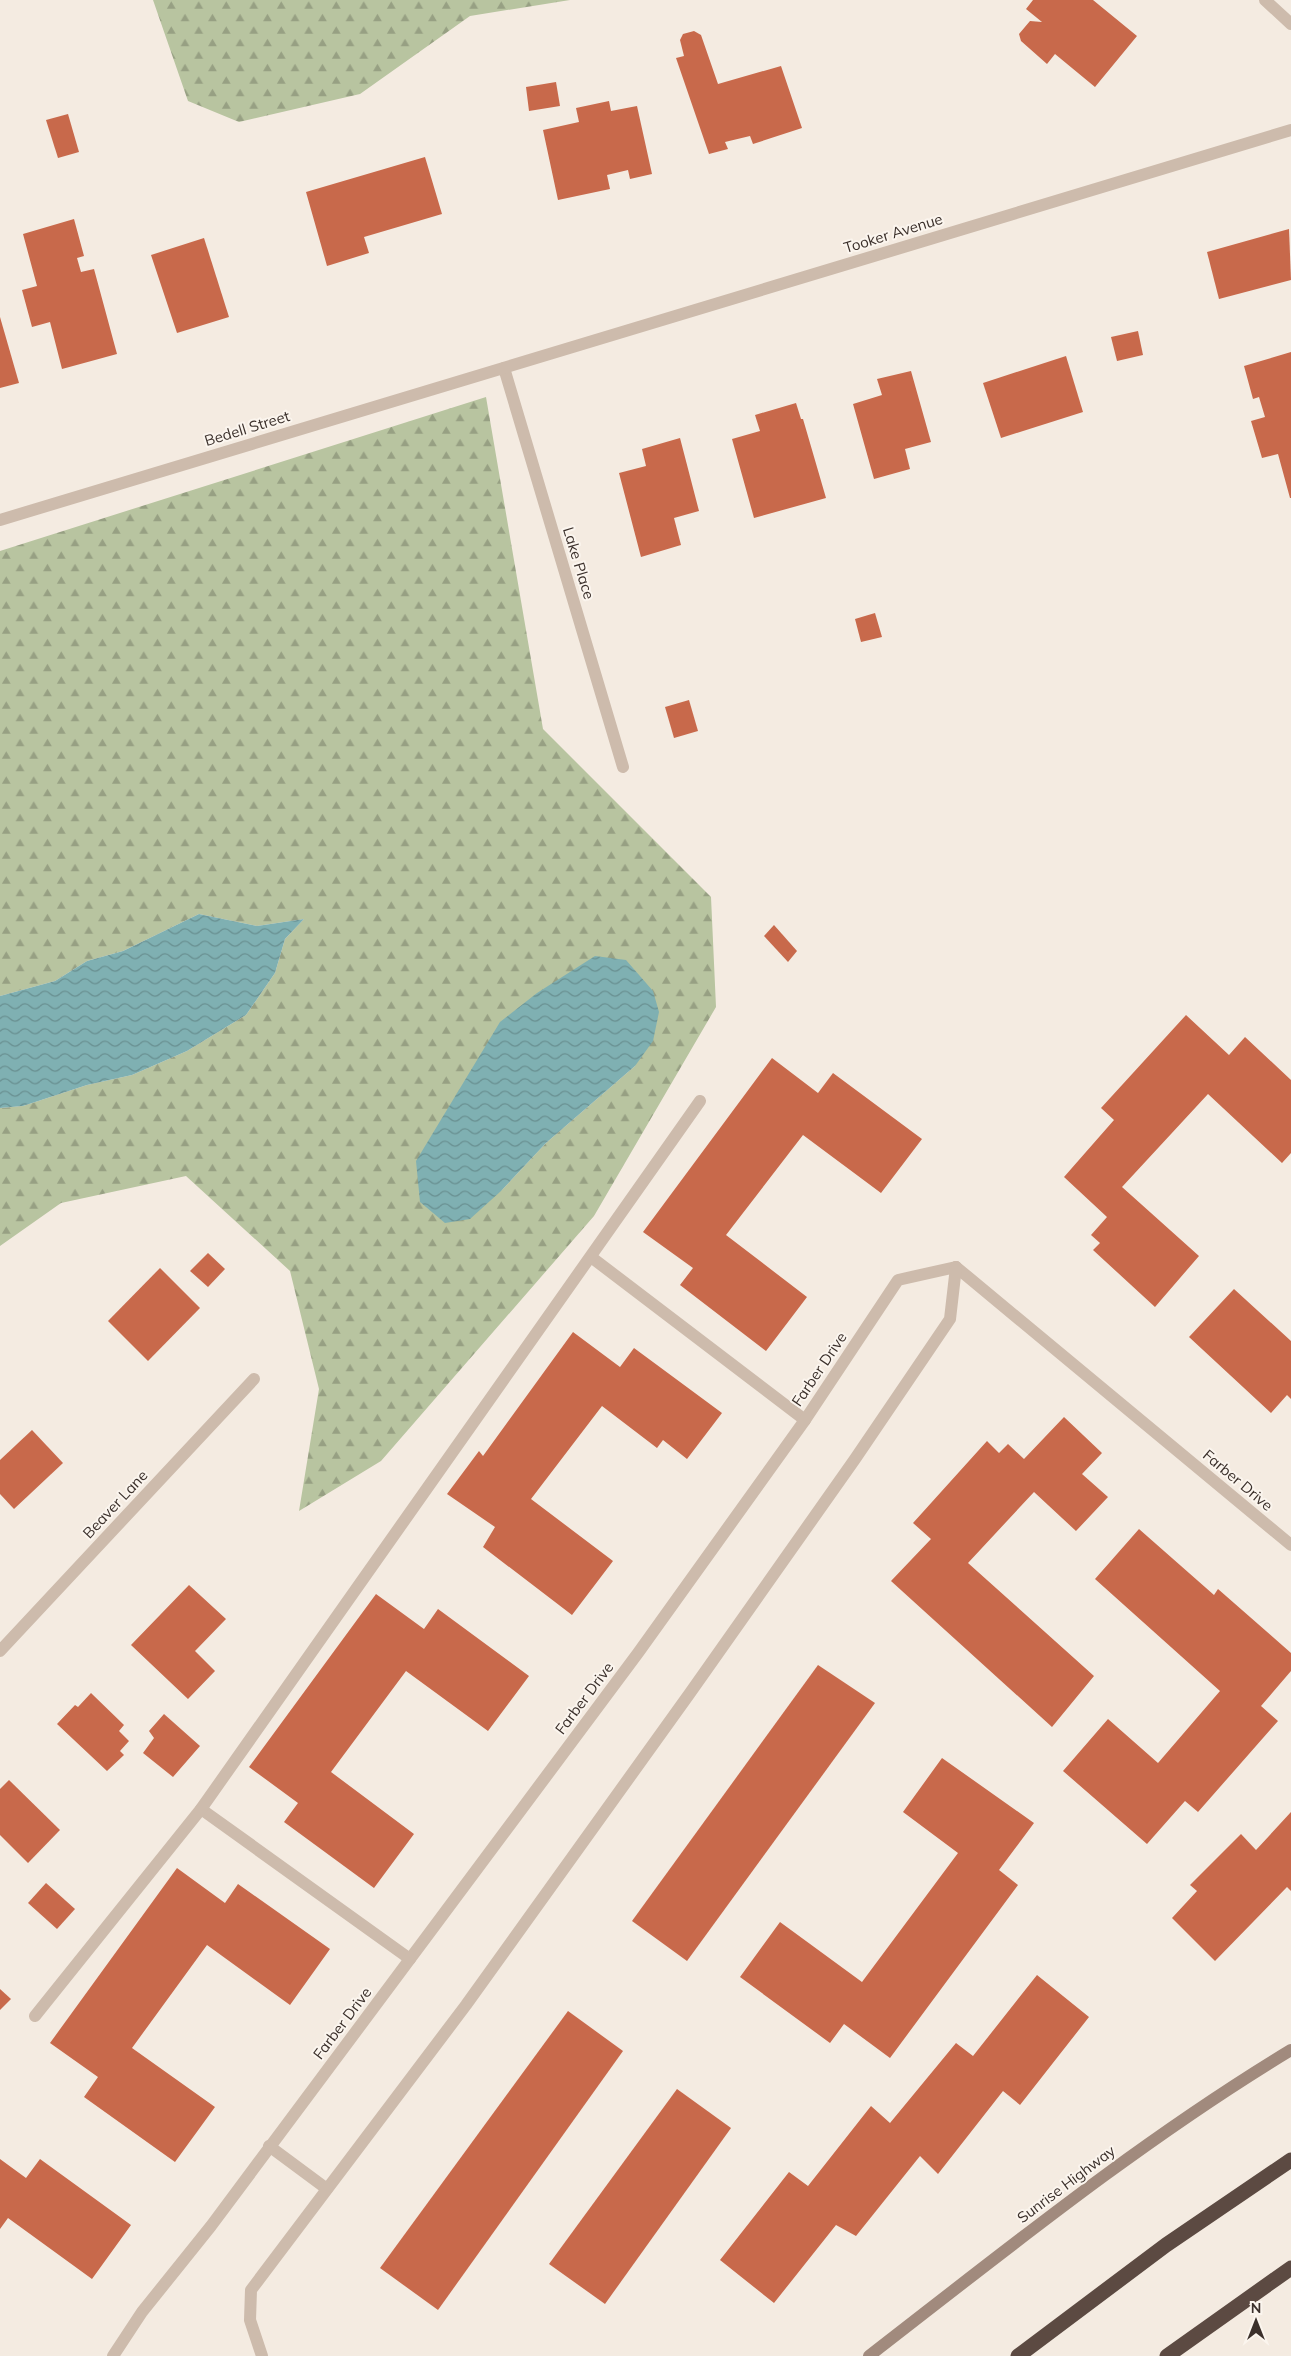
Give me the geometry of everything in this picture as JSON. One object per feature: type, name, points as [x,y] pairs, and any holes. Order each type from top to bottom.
[{"type":"highway","points":[[1018,2356],[1158,2250],[1291,2160]]},
{"type":"highway","points":[[1167,2356],[1291,2268]]},
{"type":"main road","name":"Sunrise Highway","points":[[868,2356],[1082,2192],[1214,2098],[1291,2050]]},
{"type":"street","points":[[1264,0],[1291,24]]},
{"type":"street","name":"Tooker Avenue","points":[[504,368],[1291,130]]},
{"type":"street","name":"Bedell Street","points":[[0,520],[504,368]]},
{"type":"street","name":"Lake Place","points":[[504,368],[623,767]]},
{"type":"street","points":[[35,2016],[201,1809],[700,1101]]},
{"type":"street","points":[[591,1257],[805,1420]]},
{"type":"street","points":[[262,2356],[250,2320],[251,2290],[466,2004],[690,1693],[861,1451],[950,1319],[956,1267]]},
{"type":"street","name":"Farber Drive","points":[[113,2356],[142,2312],[410,1959],[638,1653],[805,1420],[898,1280],[956,1267],[1291,1545]]},
{"type":"street","name":"Beaver Lane","points":[[0,1651],[254,1379]]},
{"type":"street","points":[[201,1809],[410,1959]]},
{"type":"street","points":[[269,2146],[327,2189]]},
{"type":"green space","points":[[153,0],[570,0],[470,16],[360,94],[239,122],[188,101]]},
{"type":"green space","points":[[486,397],[543,729],[711,897],[716,1007],[594,1216],[381,1461],[299,1511],[319,1389],[290,1271],[186,1176],[61,1203],[0,1246],[0,1108],[23,1106],[87,1085],[132,1075],[187,1051],[246,1015],[275,973],[285,939],[304,919],[257,926],[199,914],[123,951],[87,961],[55,981],[0,996],[0,551]],"holes":[[[653,991],[635,1066],[546,1143],[501,1191]]]},
{"type":"water","points":[[199,914],[257,926],[304,919],[285,939],[275,973],[246,1015],[187,1051],[132,1075],[87,1085],[23,1106],[0,1108],[0,996],[55,981],[87,961],[123,951]]},
{"type":"water","points":[[595,956],[626,960],[653,991],[659,1012],[653,1041],[635,1066],[546,1143],[501,1191],[470,1219],[445,1223],[420,1202],[416,1161],[500,1022],[537,993]]},
{"type":"building","points":[[1033,0],[1093,0],[1137,36],[1095,87],[1055,54],[1047,64],[1021,41],[1019,34],[1030,21],[1042,22],[1026,9]]},
{"type":"building","points":[[694,31],[701,35],[718,84],[781,66],[802,128],[753,144],[750,136],[725,142],[728,149],[709,154],[676,58],[684,56],[680,40],[683,34]]},
{"type":"building","points":[[556,82],[560,106],[529,111],[526,87]]},
{"type":"building","points":[[609,101],[611,111],[637,106],[652,174],[630,179],[628,170],[607,175],[610,189],[558,200],[543,130],[579,122],[576,108]]},
{"type":"building","points":[[68,114],[79,152],[58,158],[46,120]]},
{"type":"building","points":[[425,157],[442,214],[364,237],[369,253],[327,266],[306,192]]},
{"type":"building","points":[[74,219],[84,256],[77,258],[81,272],[94,269],[117,354],[62,369],[50,322],[32,327],[22,290],[37,286],[23,234]]},
{"type":"building","points":[[1289,229],[1291,280],[1219,299],[1207,252]]},
{"type":"building","points":[[204,238],[229,317],[177,333],[151,255]]},
{"type":"building","points":[[0,317],[19,383],[0,388]]},
{"type":"building","points":[[1138,331],[1143,355],[1117,361],[1111,337]]},
{"type":"building","points":[[1291,352],[1290,498],[1278,454],[1262,458],[1251,421],[1265,417],[1259,397],[1253,399],[1244,366]]},
{"type":"building","points":[[1066,356],[1083,412],[1001,438],[983,383]]},
{"type":"building","points":[[911,371],[931,442],[905,449],[910,469],[874,479],[853,404],[882,395],[877,379]]},
{"type":"building","points":[[796,403],[801,419],[803,419],[826,498],[754,518],[732,439],[760,431],[755,415]]},
{"type":"building","points":[[680,438],[699,511],[674,518],[681,545],[641,557],[619,473],[646,466],[642,449]]},
{"type":"building","points":[[875,613],[882,637],[861,642],[855,619]]},
{"type":"building","points":[[689,700],[698,731],[674,738],[665,707]]},
{"type":"building","points":[[774,925],[797,951],[788,962],[764,936]]},
{"type":"building","points":[[1186,1015],[1229,1055],[1245,1037],[1291,1080],[1291,1153],[1282,1163],[1208,1094],[1122,1187],[1199,1256],[1155,1307],[1093,1250],[1100,1243],[1091,1235],[1107,1217],[1064,1177],[1114,1120],[1101,1108]]},
{"type":"building","points":[[772,1058],[818,1093],[833,1073],[922,1139],[881,1193],[803,1135],[726,1235],[807,1297],[766,1351],[680,1285],[693,1268],[643,1232]]},
{"type":"building","points":[[208,1253],[225,1269],[208,1287],[190,1271]]},
{"type":"building","points":[[160,1268],[200,1308],[148,1361],[108,1321]]},
{"type":"building","points":[[1234,1289],[1291,1341],[1291,1399],[1287,1395],[1271,1413],[1189,1337]]},
{"type":"building","points":[[573,1332],[620,1367],[634,1348],[722,1413],[687,1459],[663,1440],[657,1448],[602,1406],[531,1499],[613,1561],[572,1615],[483,1547],[495,1527],[447,1494],[479,1451],[483,1456]]},
{"type":"building","points":[[1064,1417],[1102,1453],[1082,1474],[1108,1497],[1076,1531],[1034,1492],[968,1563],[1094,1676],[1052,1727],[891,1581],[931,1539],[913,1523],[987,1441],[999,1453],[1008,1444],[1024,1459]]},
{"type":"building","points":[[32,1430],[63,1463],[14,1509],[0,1494],[0,1460]]},
{"type":"building","points":[[1139,1529],[1214,1595],[1218,1589],[1291,1653],[1291,1671],[1261,1706],[1278,1721],[1198,1812],[1185,1801],[1147,1844],[1063,1771],[1108,1719],[1158,1763],[1220,1691],[1095,1579]]},
{"type":"building","points":[[189,1585],[226,1619],[195,1651],[215,1671],[188,1699],[131,1645]]},
{"type":"building","points":[[376,1594],[424,1629],[438,1609],[529,1676],[488,1731],[406,1671],[331,1772],[414,1834],[374,1888],[284,1822],[298,1803],[249,1767]]},
{"type":"building","points":[[818,1665],[875,1703],[687,1961],[632,1921]]},
{"type":"building","points":[[91,1693],[124,1725],[119,1731],[129,1741],[120,1751],[124,1755],[107,1771],[57,1724],[75,1705],[78,1707]]},
{"type":"building","points":[[164,1714],[200,1746],[173,1777],[143,1753],[154,1738],[149,1731]]},
{"type":"building","points":[[942,1758],[1034,1823],[999,1870],[1018,1885],[890,2058],[844,2024],[830,2043],[740,1977],[780,1922],[862,1982],[958,1853],[903,1812]]},
{"type":"building","points":[[9,1780],[60,1830],[28,1863],[0,1835],[0,1789]]},
{"type":"building","points":[[1291,1812],[1291,1891],[1287,1887],[1215,1961],[1172,1918],[1197,1891],[1190,1885],[1241,1834],[1256,1850]]},
{"type":"building","points":[[177,1868],[225,1903],[238,1884],[330,1949],[290,2005],[207,1945],[132,2048],[215,2107],[175,2162],[84,2097],[98,2077],[50,2043]]},
{"type":"building","points":[[46,1883],[75,1909],[57,1929],[28,1903]]},
{"type":"building","points":[[1037,1975],[1089,2017],[1020,2105],[1003,2091],[938,2174],[920,2156],[856,2236],[836,2225],[774,2303],[720,2260],[789,2172],[808,2186],[871,2106],[890,2123],[956,2043],[973,2056]]},
{"type":"building","points":[[0,1989],[11,1999],[0,2010]]},
{"type":"building","points":[[568,2011],[623,2051],[438,2310],[380,2268]]},
{"type":"building","points":[[677,2089],[731,2128],[605,2304],[549,2264]]},
{"type":"building","points":[[0,2159],[26,2178],[40,2159],[131,2225],[92,2279],[8,2218],[0,2229]]}]
